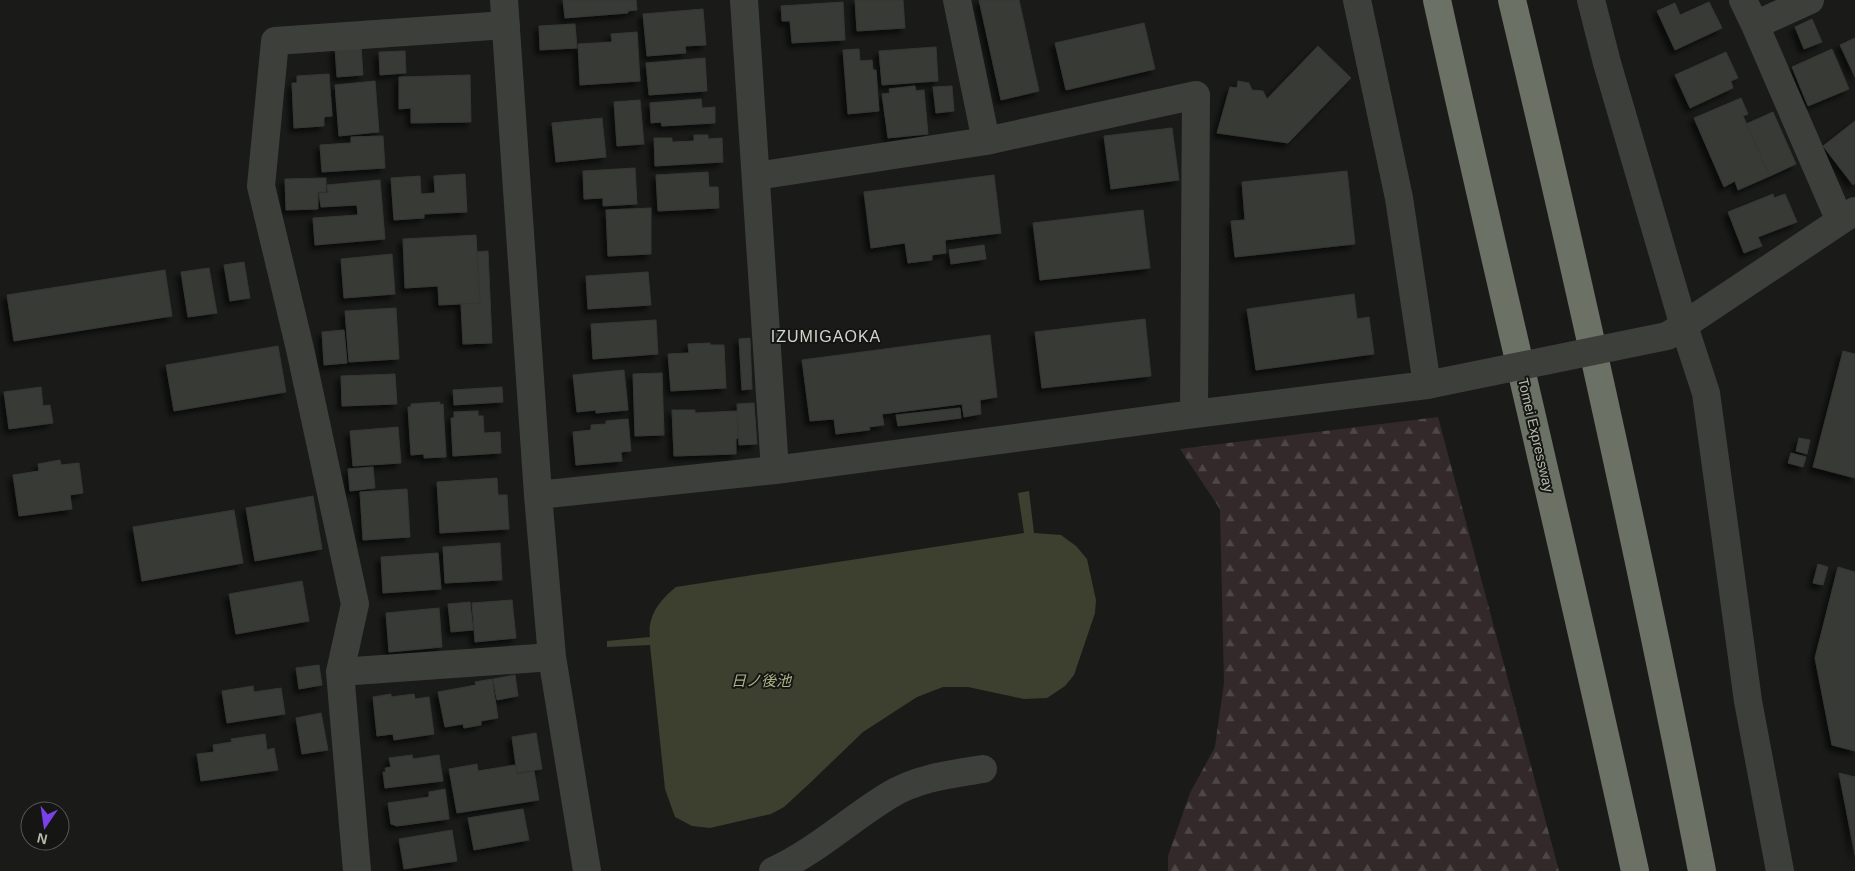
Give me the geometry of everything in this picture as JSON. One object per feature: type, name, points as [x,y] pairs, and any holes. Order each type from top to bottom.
[{"type":"highway","name":"Tomei Expressway","points":[[1437,0],[1492,249],[1595,688],[1635,871]]},
{"type":"highway","points":[[1512,0],[1573,255],[1664,677],[1702,871]]},
{"type":"street","points":[[744,0],[775,470]]},
{"type":"street","points":[[957,0],[986,141]]},
{"type":"street","points":[[1357,0],[1399,198],[1427,385]]},
{"type":"street","points":[[1591,0],[1675,331],[1706,393],[1748,701],[1780,871]]},
{"type":"street","points":[[538,495],[775,470],[1427,385],[1675,331],[1847,216],[1743,0]]},
{"type":"street","points":[[1755,25],[1810,0]]},
{"type":"street","points":[[357,871],[340,672],[355,604],[300,349],[261,186],[275,41],[505,13],[538,495],[552,657],[587,871]]},
{"type":"street","points":[[756,176],[986,141],[1196,95],[1194,414]]},
{"type":"street","points":[[340,672],[552,657]]},
{"type":"street","points":[[773,871],[794,862],[889,795],[938,777],[983,769]]},
{"type":"green space","points":[[1438,417],[1559,871],[1168,871],[1168,856],[1190,793],[1215,747],[1224,683],[1220,509],[1180,449]]},
{"type":"water","name":"日ノ後池","points":[[1029,491],[1034,533],[1061,535],[1076,546],[1087,559],[1096,600],[1095,613],[1074,675],[1065,686],[1047,698],[1024,699],[968,687],[943,687],[917,697],[863,732],[784,807],[771,814],[710,828],[692,826],[675,817],[665,789],[650,645],[607,647],[607,641],[650,637],[651,622],[656,609],[676,587],[1024,533],[1018,493]]},
{"type":"building","points":[[563,0],[636,0],[637,10],[628,11],[628,13],[565,18]]},
{"type":"building","points":[[855,0],[903,0],[905,28],[857,31]]},
{"type":"building","points":[[979,0],[1019,0],[1039,91],[1001,100]]},
{"type":"building","points":[[843,2],[845,40],[792,43],[790,21],[782,21],[781,6]]},
{"type":"building","points":[[1709,2],[1722,28],[1675,50],[1657,11],[1675,3],[1680,15]]},
{"type":"building","points":[[703,9],[706,45],[685,46],[686,53],[647,56],[643,14]]},
{"type":"building","points":[[1812,19],[1822,42],[1804,49],[1795,27]]},
{"type":"building","points":[[1144,23],[1155,69],[1066,90],[1055,43]]},
{"type":"building","points":[[575,24],[577,48],[540,50],[539,26]]},
{"type":"building","points":[[637,32],[640,81],[580,85],[578,44],[612,42],[611,34]]},
{"type":"building","points":[[1855,38],[1855,77],[1840,45]]},
{"type":"building","points":[[361,46],[363,75],[337,77],[335,48]]},
{"type":"building","points":[[1318,46],[1351,78],[1288,143],[1217,133],[1230,87],[1237,88],[1238,81],[1249,83],[1252,90],[1263,91],[1267,99]]},
{"type":"building","points":[[936,47],[938,81],[882,85],[879,51]]},
{"type":"building","points":[[859,49],[860,61],[872,60],[873,70],[876,70],[879,111],[848,114],[843,50]]},
{"type":"building","points":[[1832,49],[1849,89],[1808,106],[1792,67]]},
{"type":"building","points":[[405,51],[406,73],[380,75],[379,52]]},
{"type":"building","points":[[1726,52],[1738,78],[1731,81],[1733,88],[1690,108],[1675,75]]},
{"type":"building","points":[[705,58],[707,91],[649,95],[646,63]]},
{"type":"building","points":[[329,74],[332,116],[324,117],[324,126],[294,128],[292,83],[297,83],[297,76]]},
{"type":"building","points":[[470,75],[471,122],[411,123],[411,108],[399,109],[399,77]]},
{"type":"building","points":[[375,81],[379,132],[339,136],[335,85]]},
{"type":"building","points":[[915,86],[916,91],[924,90],[928,134],[888,138],[882,94],[890,93],[889,89]]},
{"type":"building","points":[[952,86],[954,111],[936,113],[933,87]]},
{"type":"building","points":[[1741,98],[1748,114],[1743,116],[1770,176],[1738,190],[1735,181],[1724,187],[1694,118]]},
{"type":"building","points":[[701,99],[702,108],[715,107],[715,123],[662,126],[661,122],[651,123],[650,103]]},
{"type":"building","points":[[640,100],[644,144],[617,146],[614,102]]},
{"type":"building","points":[[1773,112],[1796,164],[1770,176],[1746,124]]},
{"type":"building","points":[[602,118],[606,157],[556,162],[552,123]]},
{"type":"building","points":[[1855,121],[1855,183],[1853,185],[1823,146]]},
{"type":"building","points":[[1172,128],[1179,180],[1111,189],[1104,136]]},
{"type":"building","points":[[694,135],[708,135],[708,139],[722,138],[723,162],[655,166],[654,138],[672,138],[672,142],[694,141]]},
{"type":"building","points":[[383,136],[385,168],[322,172],[320,145],[351,143],[351,137]]},
{"type":"building","points":[[635,168],[637,204],[603,206],[603,198],[584,199],[583,171]]},
{"type":"building","points":[[1347,171],[1355,244],[1235,257],[1231,221],[1245,220],[1242,182]]},
{"type":"building","points":[[708,172],[709,187],[718,187],[719,208],[658,211],[656,175]]},
{"type":"building","points":[[465,174],[467,212],[424,214],[424,218],[394,220],[391,178],[420,176],[421,194],[435,193],[434,176]]},
{"type":"building","points":[[994,175],[1001,233],[945,240],[946,253],[932,255],[932,260],[908,263],[905,243],[871,248],[864,192]]},
{"type":"building","points":[[326,178],[326,192],[318,192],[318,209],[286,210],[285,179]]},
{"type":"building","points":[[380,180],[385,239],[315,245],[313,218],[358,215],[357,205],[321,207],[319,193],[328,193],[327,185]]},
{"type":"building","points":[[1773,194],[1774,198],[1785,194],[1797,222],[1758,237],[1762,246],[1744,253],[1728,212]]},
{"type":"building","points":[[651,208],[651,254],[608,256],[606,210]]},
{"type":"building","points":[[1143,210],[1150,268],[1040,280],[1033,223]]},
{"type":"building","points":[[476,235],[480,303],[439,305],[438,286],[405,288],[403,239]]},
{"type":"building","points":[[984,245],[986,259],[951,264],[949,250]]},
{"type":"building","points":[[488,251],[492,343],[463,344],[461,304],[480,303],[477,252]]},
{"type":"building","points":[[392,254],[395,294],[344,298],[341,259]]},
{"type":"building","points":[[244,262],[250,298],[230,301],[224,265]]},
{"type":"building","points":[[209,268],[217,313],[188,317],[181,272]]},
{"type":"building","points":[[165,270],[172,316],[14,341],[7,295]]},
{"type":"building","points":[[648,272],[651,305],[588,309],[586,276]]},
{"type":"building","points":[[1354,294],[1357,319],[1369,317],[1374,354],[1256,370],[1247,309]]},
{"type":"building","points":[[396,308],[399,359],[349,362],[345,311]]},
{"type":"building","points":[[1145,319],[1151,376],[1042,388],[1035,332]]},
{"type":"building","points":[[656,320],[658,354],[593,359],[591,324]]},
{"type":"building","points":[[344,330],[347,363],[324,365],[322,332]]},
{"type":"building","points":[[990,335],[997,397],[980,400],[981,414],[964,417],[962,404],[882,414],[884,425],[869,427],[870,430],[836,434],[834,419],[810,421],[802,360]]},
{"type":"building","points":[[750,338],[752,389],[742,390],[739,339]]},
{"type":"building","points":[[710,343],[710,345],[724,345],[726,388],[671,391],[668,354],[689,353],[688,344]]},
{"type":"building","points":[[278,346],[286,392],[174,411],[166,365]]},
{"type":"building","points":[[1843,351],[1855,354],[1855,478],[1813,467]]},
{"type":"building","points":[[624,370],[628,410],[596,413],[596,410],[577,412],[573,375]]},
{"type":"building","points":[[662,373],[664,435],[635,436],[633,374]]},
{"type":"building","points":[[395,374],[397,404],[342,406],[341,376]]},
{"type":"building","points":[[41,387],[43,406],[50,405],[53,423],[9,429],[4,392]]},
{"type":"building","points":[[502,387],[503,402],[454,405],[453,390]]},
{"type":"building","points":[[440,402],[440,405],[443,404],[446,457],[424,458],[424,454],[411,455],[408,407],[411,407],[411,404]]},
{"type":"building","points":[[754,403],[757,444],[739,445],[737,404]]},
{"type":"building","points":[[960,408],[961,418],[898,426],[896,415]]},
{"type":"building","points":[[672,410],[695,410],[695,413],[737,411],[738,438],[736,439],[736,454],[674,456]]},
{"type":"building","points":[[478,411],[478,416],[483,416],[484,433],[500,432],[501,453],[453,456],[451,418],[454,418],[454,412]]},
{"type":"building","points":[[628,419],[631,451],[621,452],[622,461],[576,465],[573,432],[591,430],[591,425],[606,424],[606,421]]},
{"type":"building","points":[[398,427],[401,463],[353,466],[350,431]]},
{"type":"building","points":[[1799,438],[1810,440],[1807,454],[1796,451]]},
{"type":"building","points":[[1791,453],[1806,457],[1803,467],[1788,463]]},
{"type":"building","points":[[60,460],[61,465],[79,463],[83,493],[70,495],[72,509],[19,516],[13,475],[39,471],[38,464]]},
{"type":"building","points":[[373,467],[375,488],[350,491],[348,469]]},
{"type":"building","points":[[497,478],[498,495],[507,495],[509,529],[440,533],[437,482]]},
{"type":"building","points":[[407,489],[410,537],[363,540],[360,492]]},
{"type":"building","points":[[313,496],[322,549],[255,561],[246,508]]},
{"type":"building","points":[[234,510],[243,563],[142,581],[133,527]]},
{"type":"building","points":[[500,543],[502,580],[445,583],[443,547]]},
{"type":"building","points":[[438,553],[441,589],[383,593],[381,557]]},
{"type":"building","points":[[1818,564],[1828,567],[1823,585],[1813,583]]},
{"type":"building","points":[[1838,567],[1855,572],[1855,751],[1832,745],[1815,658]]},
{"type":"building","points":[[302,581],[309,621],[236,634],[229,594]]},
{"type":"building","points":[[512,600],[516,638],[475,642],[472,603]]},
{"type":"building","points":[[470,602],[473,630],[451,632],[448,604]]},
{"type":"building","points":[[439,608],[442,647],[389,652],[386,613]]},
{"type":"building","points":[[319,665],[322,685],[299,689],[296,668]]},
{"type":"building","points":[[515,675],[518,696],[497,700],[493,679]]},
{"type":"building","points":[[492,679],[498,718],[481,721],[481,725],[464,728],[463,724],[445,727],[438,692],[476,685],[475,682]]},
{"type":"building","points":[[253,686],[254,692],[281,688],[285,714],[227,723],[222,691]]},
{"type":"building","points":[[391,694],[391,697],[414,694],[415,699],[429,697],[434,734],[394,740],[393,734],[377,736],[373,697]]},
{"type":"building","points":[[321,713],[328,750],[302,754],[296,718]]},
{"type":"building","points":[[536,733],[542,769],[517,773],[512,737]]},
{"type":"building","points":[[265,734],[267,750],[274,748],[278,770],[201,781],[197,754],[214,752],[213,745],[232,742],[231,739]]},
{"type":"building","points":[[412,755],[413,759],[439,755],[443,781],[385,788],[383,772],[386,772],[385,768],[391,767],[389,758]]},
{"type":"building","points":[[477,764],[478,771],[515,765],[517,774],[534,771],[539,800],[457,813],[449,769]]},
{"type":"building","points":[[1839,773],[1855,777],[1855,855]]},
{"type":"building","points":[[445,789],[449,819],[397,826],[391,824],[388,803],[429,797],[429,792]]},
{"type":"building","points":[[523,809],[529,840],[474,850],[468,818]]},
{"type":"building","points":[[452,830],[457,861],[404,869],[399,839]]},
{"type":"district","name":"IZUMIGAOKA","points":[[826,336]]}]
